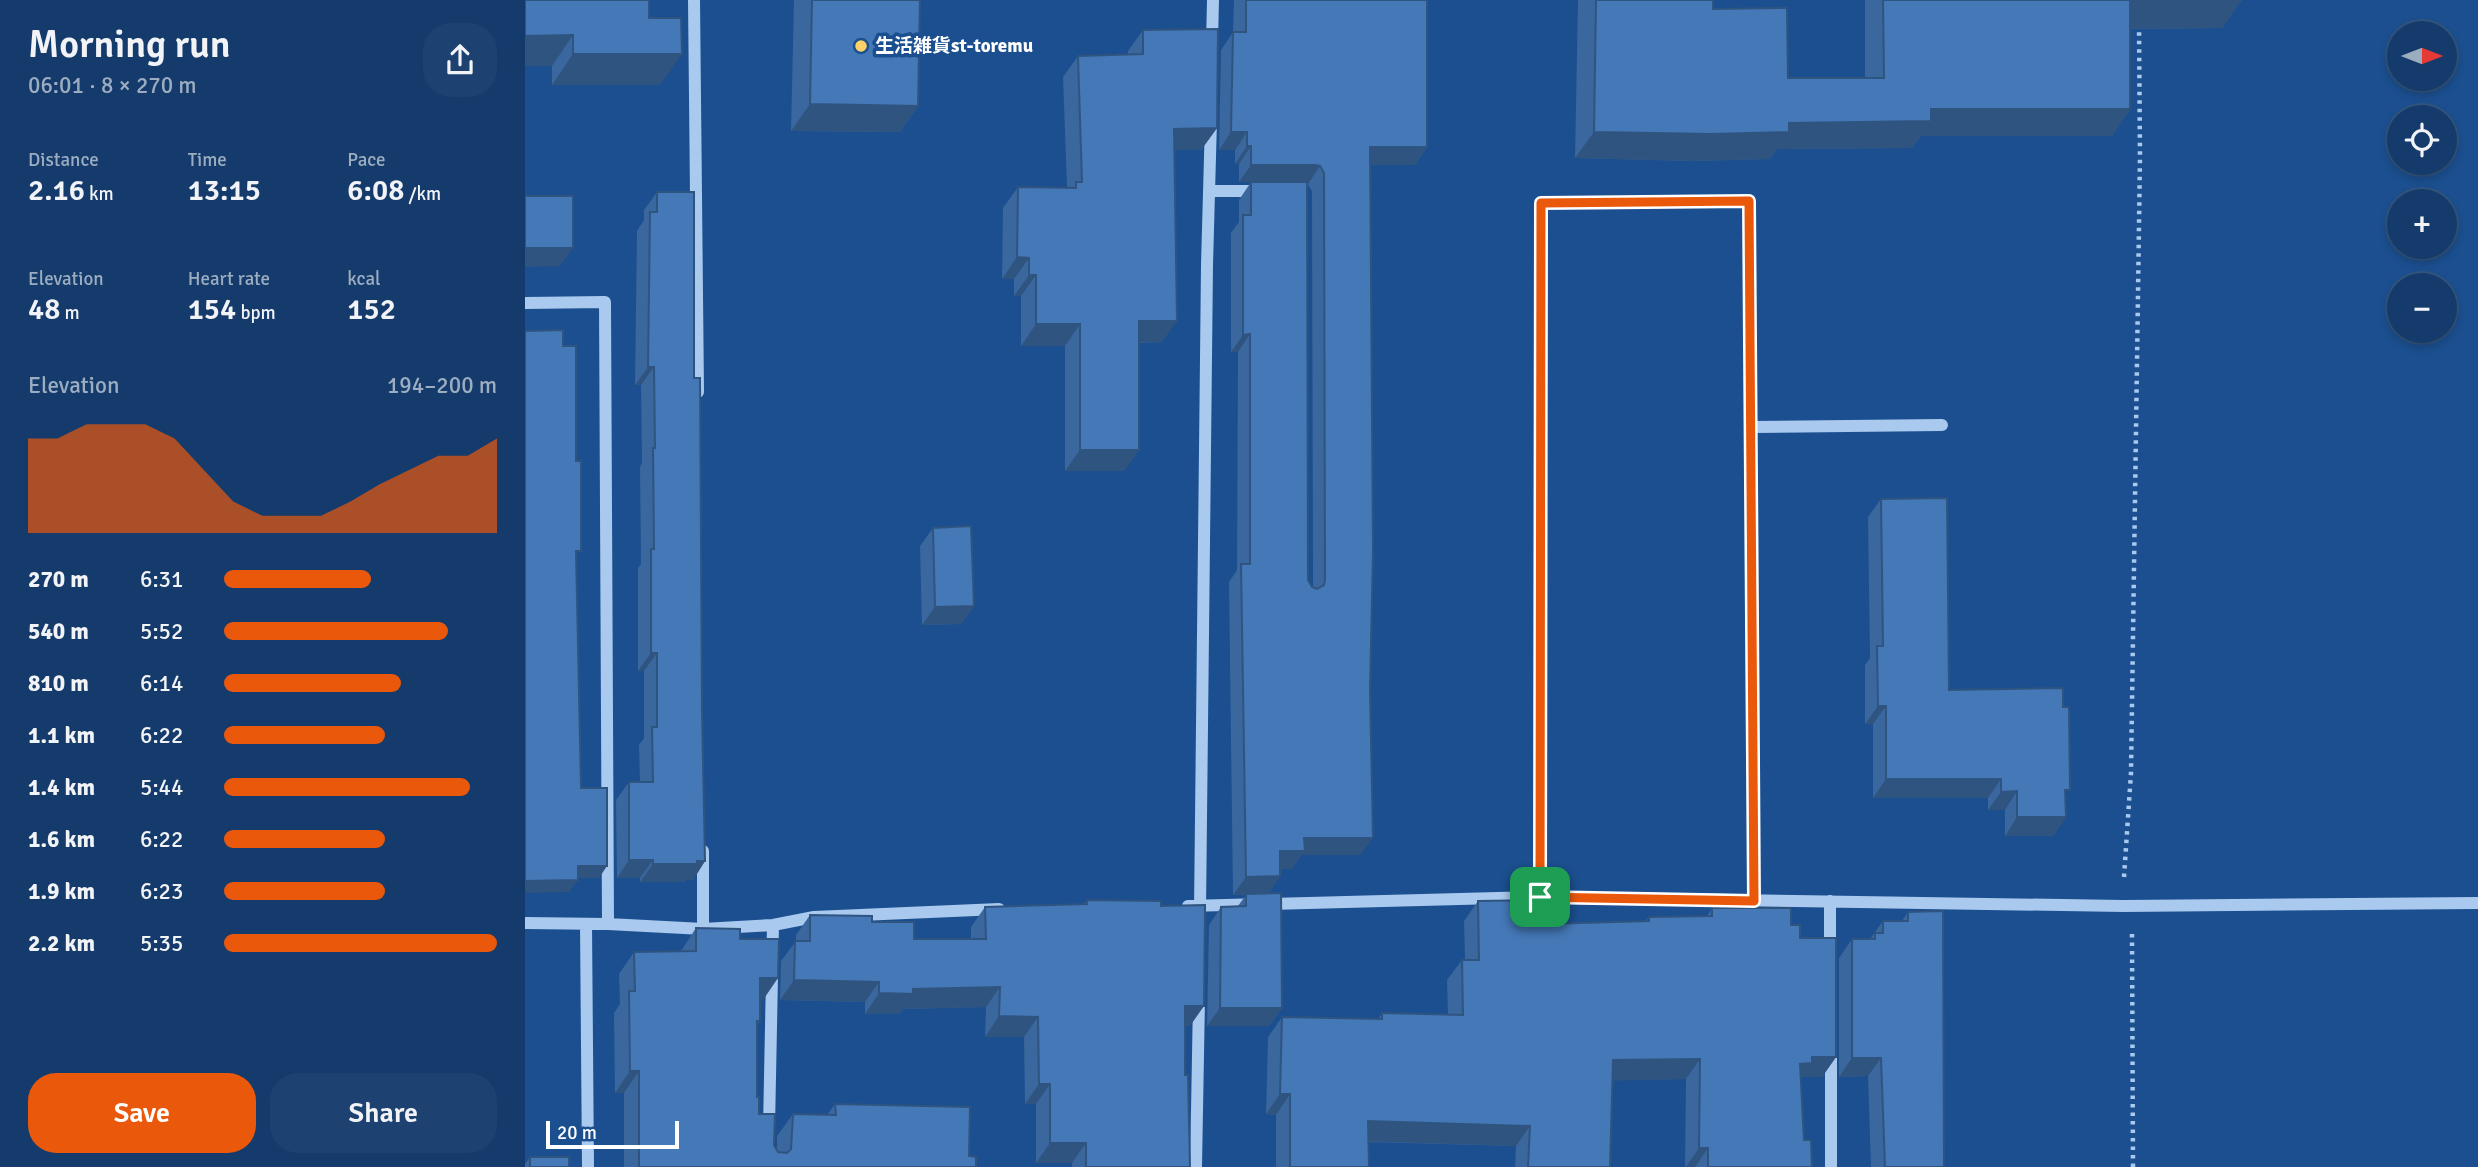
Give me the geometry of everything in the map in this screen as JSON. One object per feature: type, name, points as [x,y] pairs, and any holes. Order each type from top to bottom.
[{"type":"street","points":[[694,0],[698,404]]},
{"type":"street","points":[[1212,55],[1213,0]]},
{"type":"street","points":[[1200,919],[1211,109]]},
{"type":"street","points":[[1209,191],[1276,191]]},
{"type":"street","points":[[1540,897],[1541,203],[1749,201],[1754,901]]},
{"type":"street","points":[[525,303],[605,302],[608,924]]},
{"type":"street","points":[[1751,426],[1941,425]]},
{"type":"street","points":[[703,842],[703,929]]},
{"type":"street","points":[[1174,906],[1540,897],[2123,906],[2478,903]]},
{"type":"street","points":[[1830,901],[1831,971]]},
{"type":"street","points":[[525,923],[703,929],[773,925],[814,917],[1012,909]]},
{"type":"street","points":[[586,924],[588,1167]]},
{"type":"street","points":[[769,1140],[773,925]]},
{"type":"street","points":[[1196,1167],[1199,988]]},
{"type":"street","points":[[1831,1041],[1831,1167]]},
{"type":"path","points":[[2133,1167],[2133,936],[2123,906],[2132,746],[2140,157],[2139,13]]},
{"type":"building","points":[[525,0],[649,0],[649,18],[681,18],[682,54],[573,54],[573,35],[525,36]]},
{"type":"building","points":[[812,0],[920,0],[918,106],[810,104]]},
{"type":"building","points":[[1246,0],[1427,0],[1427,147],[1370,147],[1373,551],[1370,690],[1373,838],[1304,838],[1305,851],[1280,851],[1280,876],[1246,877],[1241,564],[1250,564],[1250,334],[1243,335],[1243,215],[1251,215],[1251,182],[1307,182],[1308,580],[1312,587],[1317,589],[1324,585],[1325,580],[1324,173],[1320,166],[1315,165],[1251,165],[1251,146],[1247,146],[1247,132],[1231,132],[1233,32],[1246,32]]},
{"type":"building","points":[[1596,0],[1713,0],[1713,9],[1787,8],[1788,78],[1884,78],[1883,0],[2241,1],[2130,2],[2130,109],[1931,109],[1931,121],[1789,123],[1789,132],[1711,134],[1594,132]]},
{"type":"building","points":[[1218,29],[1217,128],[1174,129],[1177,321],[1139,321],[1139,450],[1080,450],[1080,324],[1036,324],[1036,275],[1029,275],[1029,258],[1017,257],[1018,187],[1076,188],[1076,182],[1082,182],[1078,56],[1143,54],[1143,30]]},
{"type":"building","points":[[657,192],[694,192],[694,378],[700,378],[705,861],[697,861],[697,864],[653,864],[653,860],[629,860],[629,782],[653,782],[652,727],[657,727],[657,653],[651,653],[654,367],[648,367],[650,212],[657,212]]},
{"type":"building","points":[[525,196],[573,196],[573,248],[525,248]]},
{"type":"building","points":[[563,330],[563,346],[576,346],[576,461],[581,461],[581,551],[576,551],[581,788],[607,788],[607,866],[578,866],[578,880],[525,881],[525,331]]},
{"type":"building","points":[[1947,498],[1949,690],[2063,688],[2063,707],[2069,707],[2070,790],[2065,790],[2066,817],[2017,817],[2017,791],[2001,792],[2001,779],[1886,779],[1886,706],[1878,706],[1877,646],[1883,646],[1881,499]]},
{"type":"building","points":[[971,526],[974,606],[935,607],[933,528]]},
{"type":"building","points":[[1281,893],[1282,1008],[1220,1008],[1221,907],[1246,906],[1246,894]]},
{"type":"building","points":[[1087,900],[1161,901],[1161,906],[1205,905],[1204,1006],[1185,1006],[1185,1075],[1188,1075],[1190,1167],[1086,1167],[1086,1143],[1050,1143],[1050,1084],[1039,1084],[1038,1017],[999,1016],[1000,987],[913,989],[913,994],[879,993],[879,982],[794,980],[795,941],[810,941],[810,915],[872,916],[872,922],[914,922],[914,939],[986,939],[985,907],[1087,904]]},
{"type":"building","points":[[1547,900],[1547,924],[1712,916],[1712,908],[1791,908],[1791,925],[1800,925],[1800,938],[1836,938],[1836,1057],[1812,1057],[1812,1063],[1800,1064],[1804,1140],[1811,1140],[1812,1167],[1708,1167],[1708,1148],[1699,1148],[1700,1059],[1613,1060],[1610,1167],[1528,1167],[1530,1126],[1368,1121],[1369,1167],[1290,1167],[1290,1094],[1280,1094],[1282,1017],[1382,1019],[1382,1013],[1463,1015],[1462,960],[1479,960],[1478,901]]},
{"type":"building","points":[[1943,911],[1944,1167],[1885,1167],[1881,1058],[1852,1058],[1852,939],[1875,939],[1875,933],[1883,933],[1883,921],[1908,921],[1908,912]]},
{"type":"building","points":[[696,928],[740,929],[740,939],[779,939],[778,978],[760,978],[760,1021],[757,1021],[759,1114],[775,1114],[774,1145],[778,1152],[787,1153],[791,1149],[793,1114],[836,1115],[835,1104],[970,1107],[969,1156],[976,1157],[976,1167],[639,1167],[639,1071],[630,1071],[629,991],[635,991],[634,952],[696,951]]},
{"type":"building","points":[[530,1157],[569,1157],[569,1167],[530,1167]]},
{"type":"place","name":"生活雑貨st-toremu","points":[[861,46]]},
{"type":"route","points":[[1749,201],[1754,901],[1540,897],[1541,203],[1749,201]]}]
